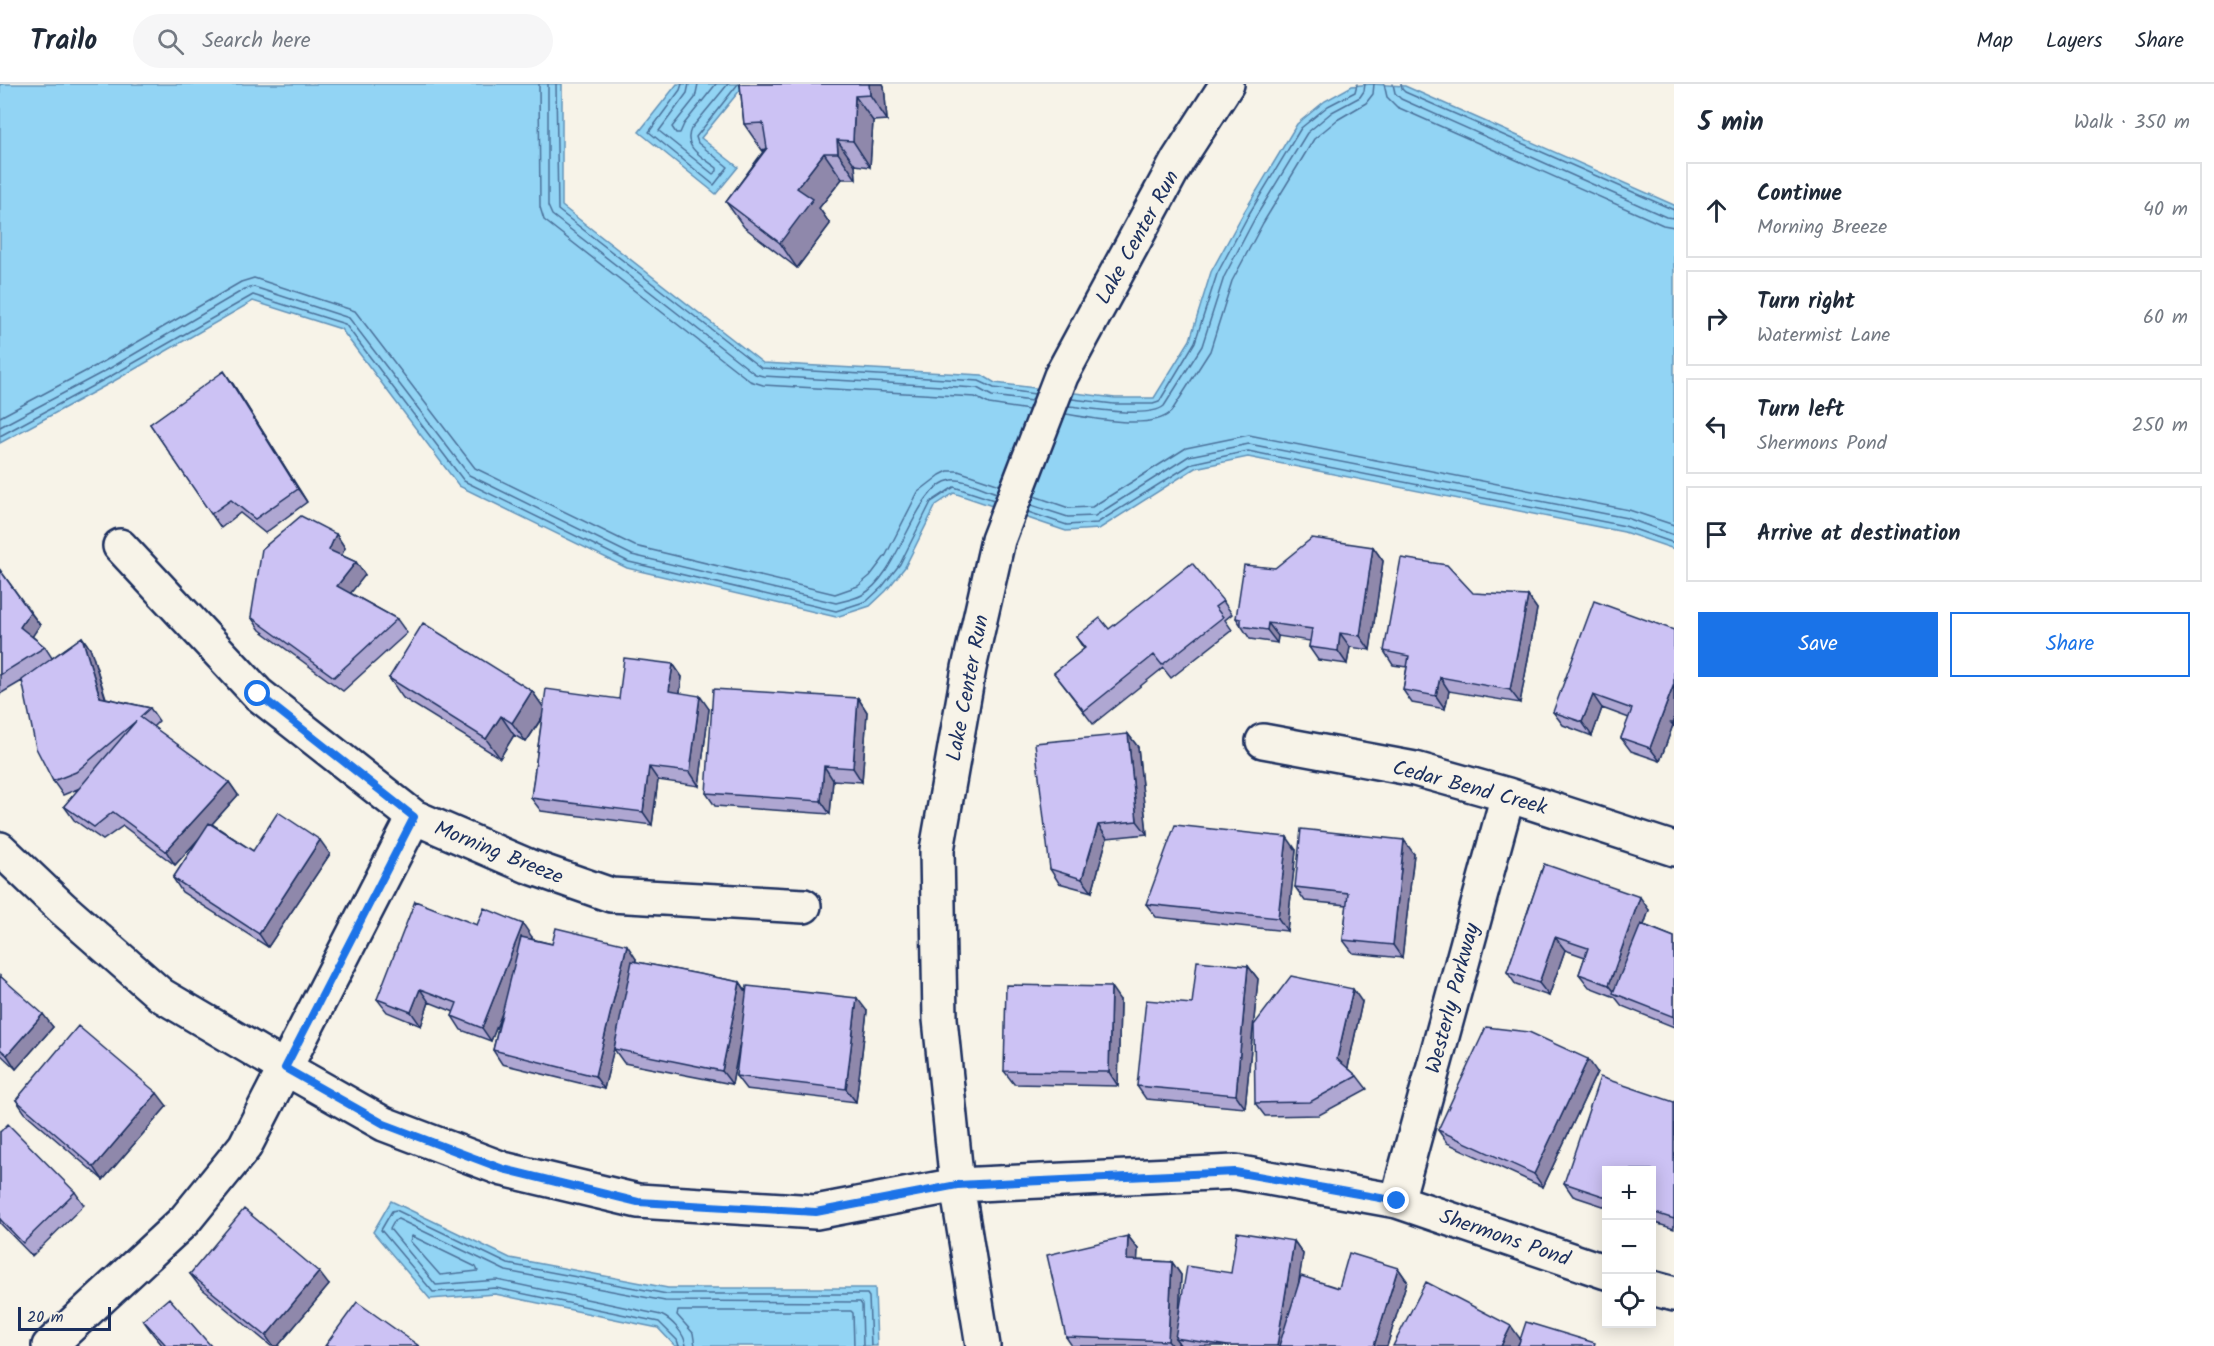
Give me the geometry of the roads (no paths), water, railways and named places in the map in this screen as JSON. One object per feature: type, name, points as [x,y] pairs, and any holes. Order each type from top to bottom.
[{"type":"street","name":"Lake Center Run","points":[[983,1346],[957,1185],[940,1019],[937,850],[969,668],[998,540],[1061,376],[1178,160],[1227,84]]},
{"type":"street","name":"Morning Breeze","points":[[120,546],[258,694],[414,817],[528,866],[611,895],[804,906]]},
{"type":"street","name":"Cedar Bend Creek","points":[[1263,741],[1415,769],[1508,795],[1674,849]]},
{"type":"street","name":"Westerly Parkway","points":[[1397,1201],[1508,795]]},
{"type":"street","points":[[49,1346],[185,1220],[245,1146],[414,817]]},
{"type":"street","name":"Shermons Pond","points":[[0,849],[62,908],[161,995],[384,1124],[503,1169],[638,1202],[816,1212],[957,1185],[1235,1172],[1397,1201],[1602,1271]]},
{"type":"street","points":[[1656,1289],[1674,1294]]},
{"type":"water","points":[[0,84],[562,84],[562,206],[763,363],[982,375],[995,383],[1115,398],[1154,398],[1190,340],[1211,272],[1297,124],[1325,101],[1352,86],[1371,84],[1405,86],[1674,205],[1674,549],[1624,532],[1248,457],[1195,468],[1099,529],[1066,531],[954,493],[936,505],[905,567],[886,591],[870,606],[836,617],[627,568],[459,486],[341,329],[253,301],[0,443]]},
{"type":"water","points":[[677,84],[745,84],[701,138],[738,167],[716,194],[639,132]]},
{"type":"water","points":[[391,1201],[510,1258],[668,1288],[875,1288],[877,1346],[675,1346],[658,1328],[495,1294],[430,1299],[373,1232]]}]
